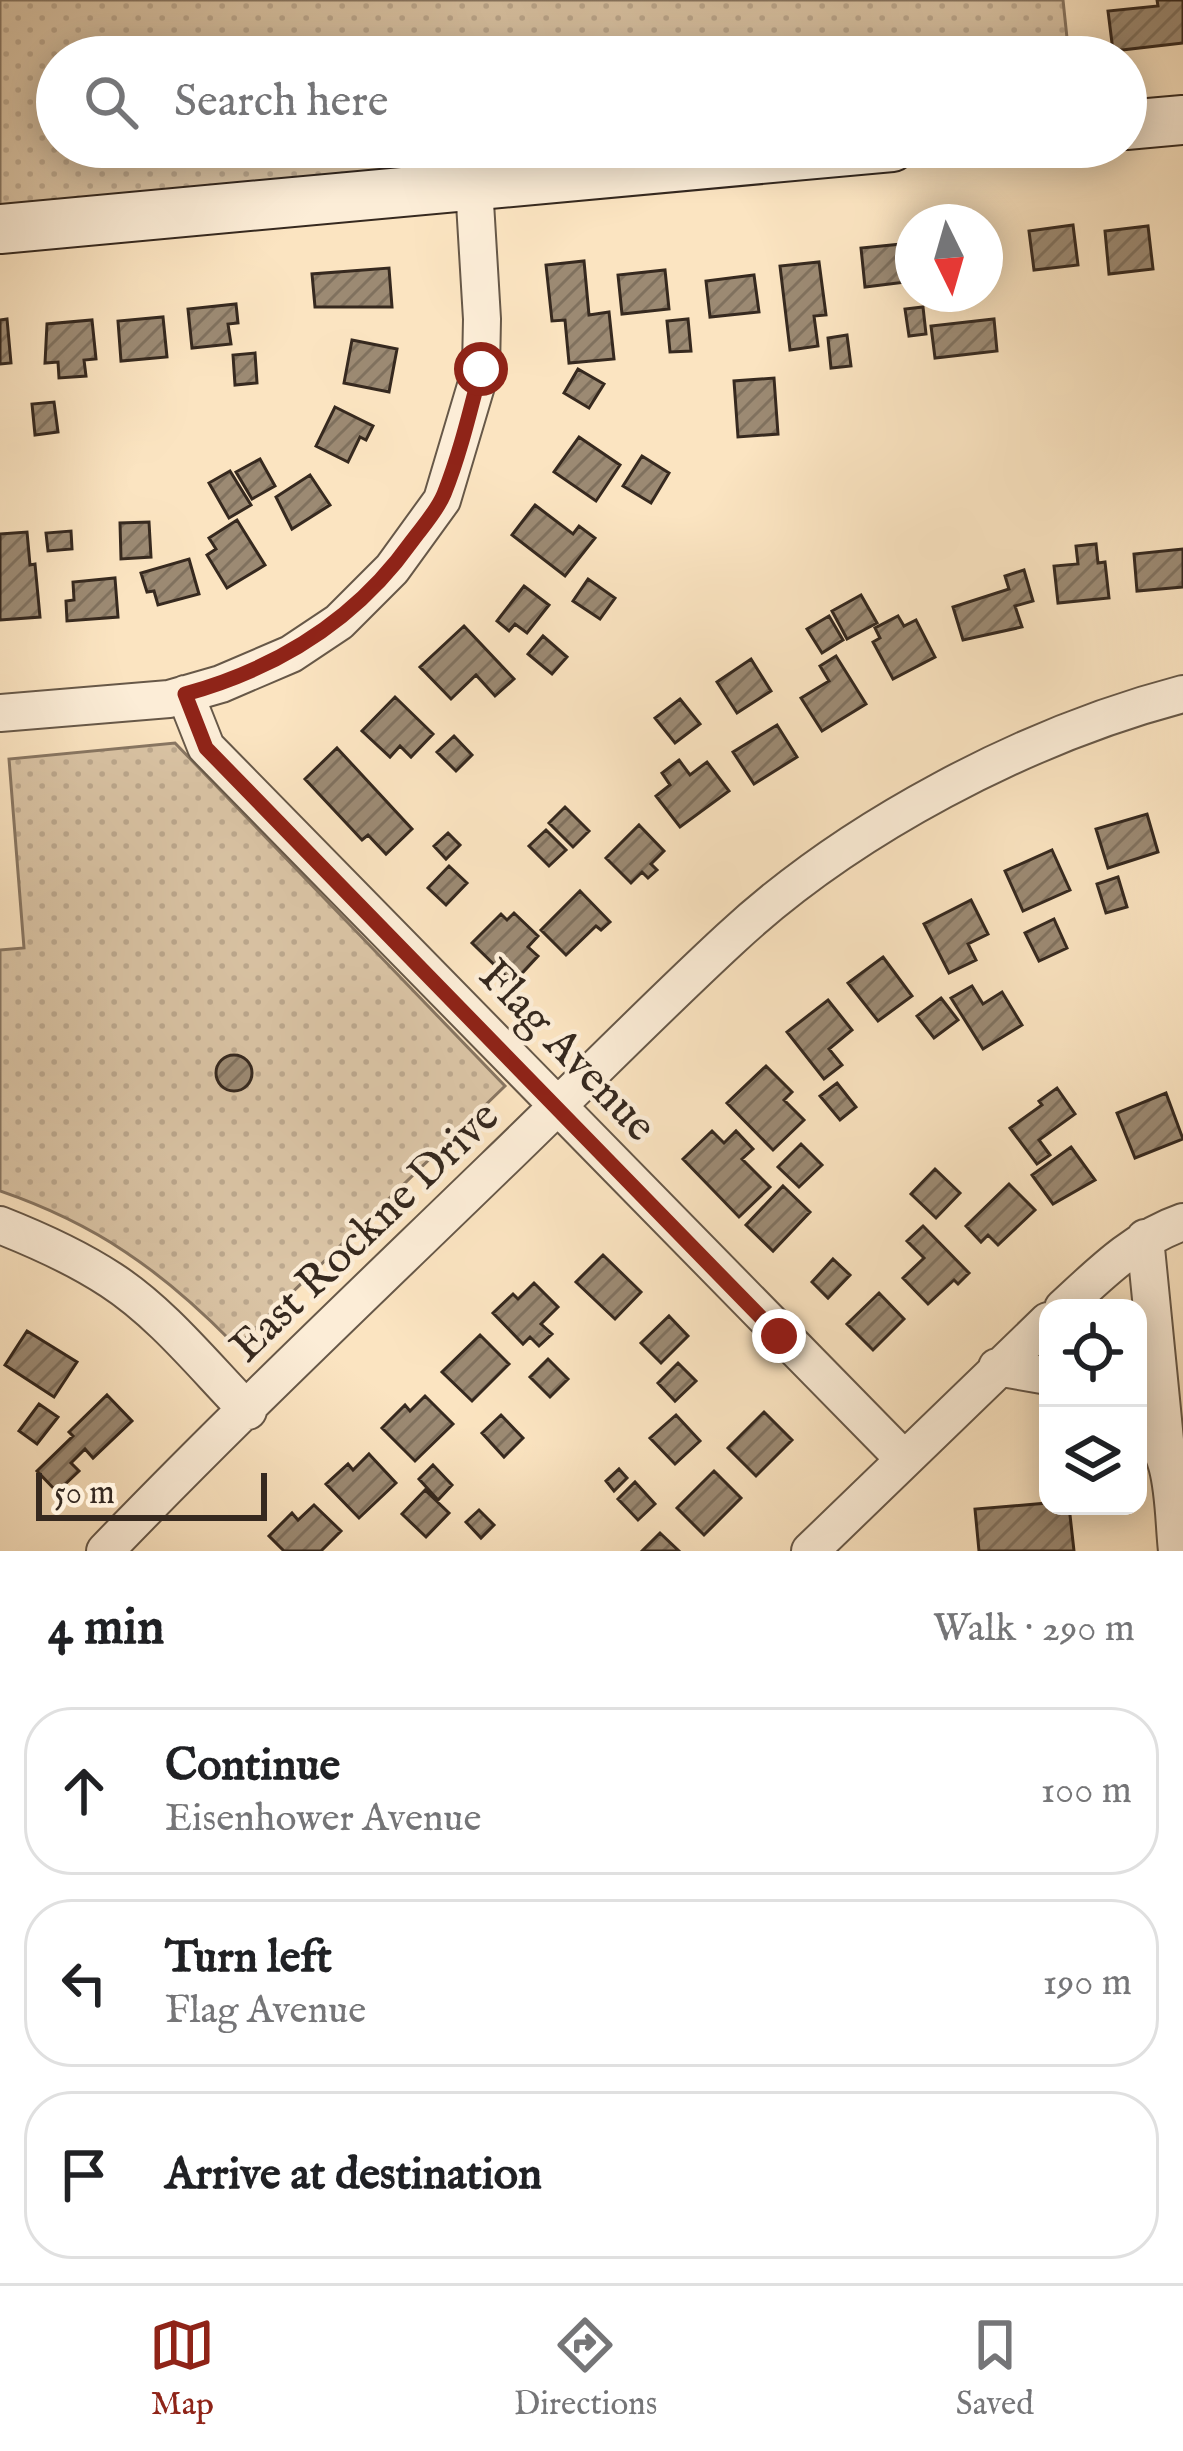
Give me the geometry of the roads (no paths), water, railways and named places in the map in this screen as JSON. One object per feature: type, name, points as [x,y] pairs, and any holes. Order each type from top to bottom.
[{"type":"street","points":[[1147,123],[1183,120]]},
{"type":"street","points":[[0,229],[667,168]]},
{"type":"street","points":[[0,713],[185,694],[221,684],[291,654],[339,622],[392,569],[442,500],[481,369],[474,186]]},
{"type":"street","name":"Flag Avenue","points":[[185,694],[206,748],[903,1458]]},
{"type":"street","name":"East Rockne Drive","points":[[105,1551],[732,937],[907,808],[1047,742],[1183,694]]},
{"type":"street","points":[[1074,1299],[1145,1238],[1183,1222]]},
{"type":"street","points":[[0,1225],[50,1245],[114,1282],[163,1324],[248,1411]]},
{"type":"street","points":[[1145,1238],[1177,1551]]},
{"type":"street","points":[[810,1551],[1039,1329]]},
{"type":"street","points":[[997,1367],[1039,1374]]},
{"type":"street","points":[[1147,1426],[1167,1460]]}]
